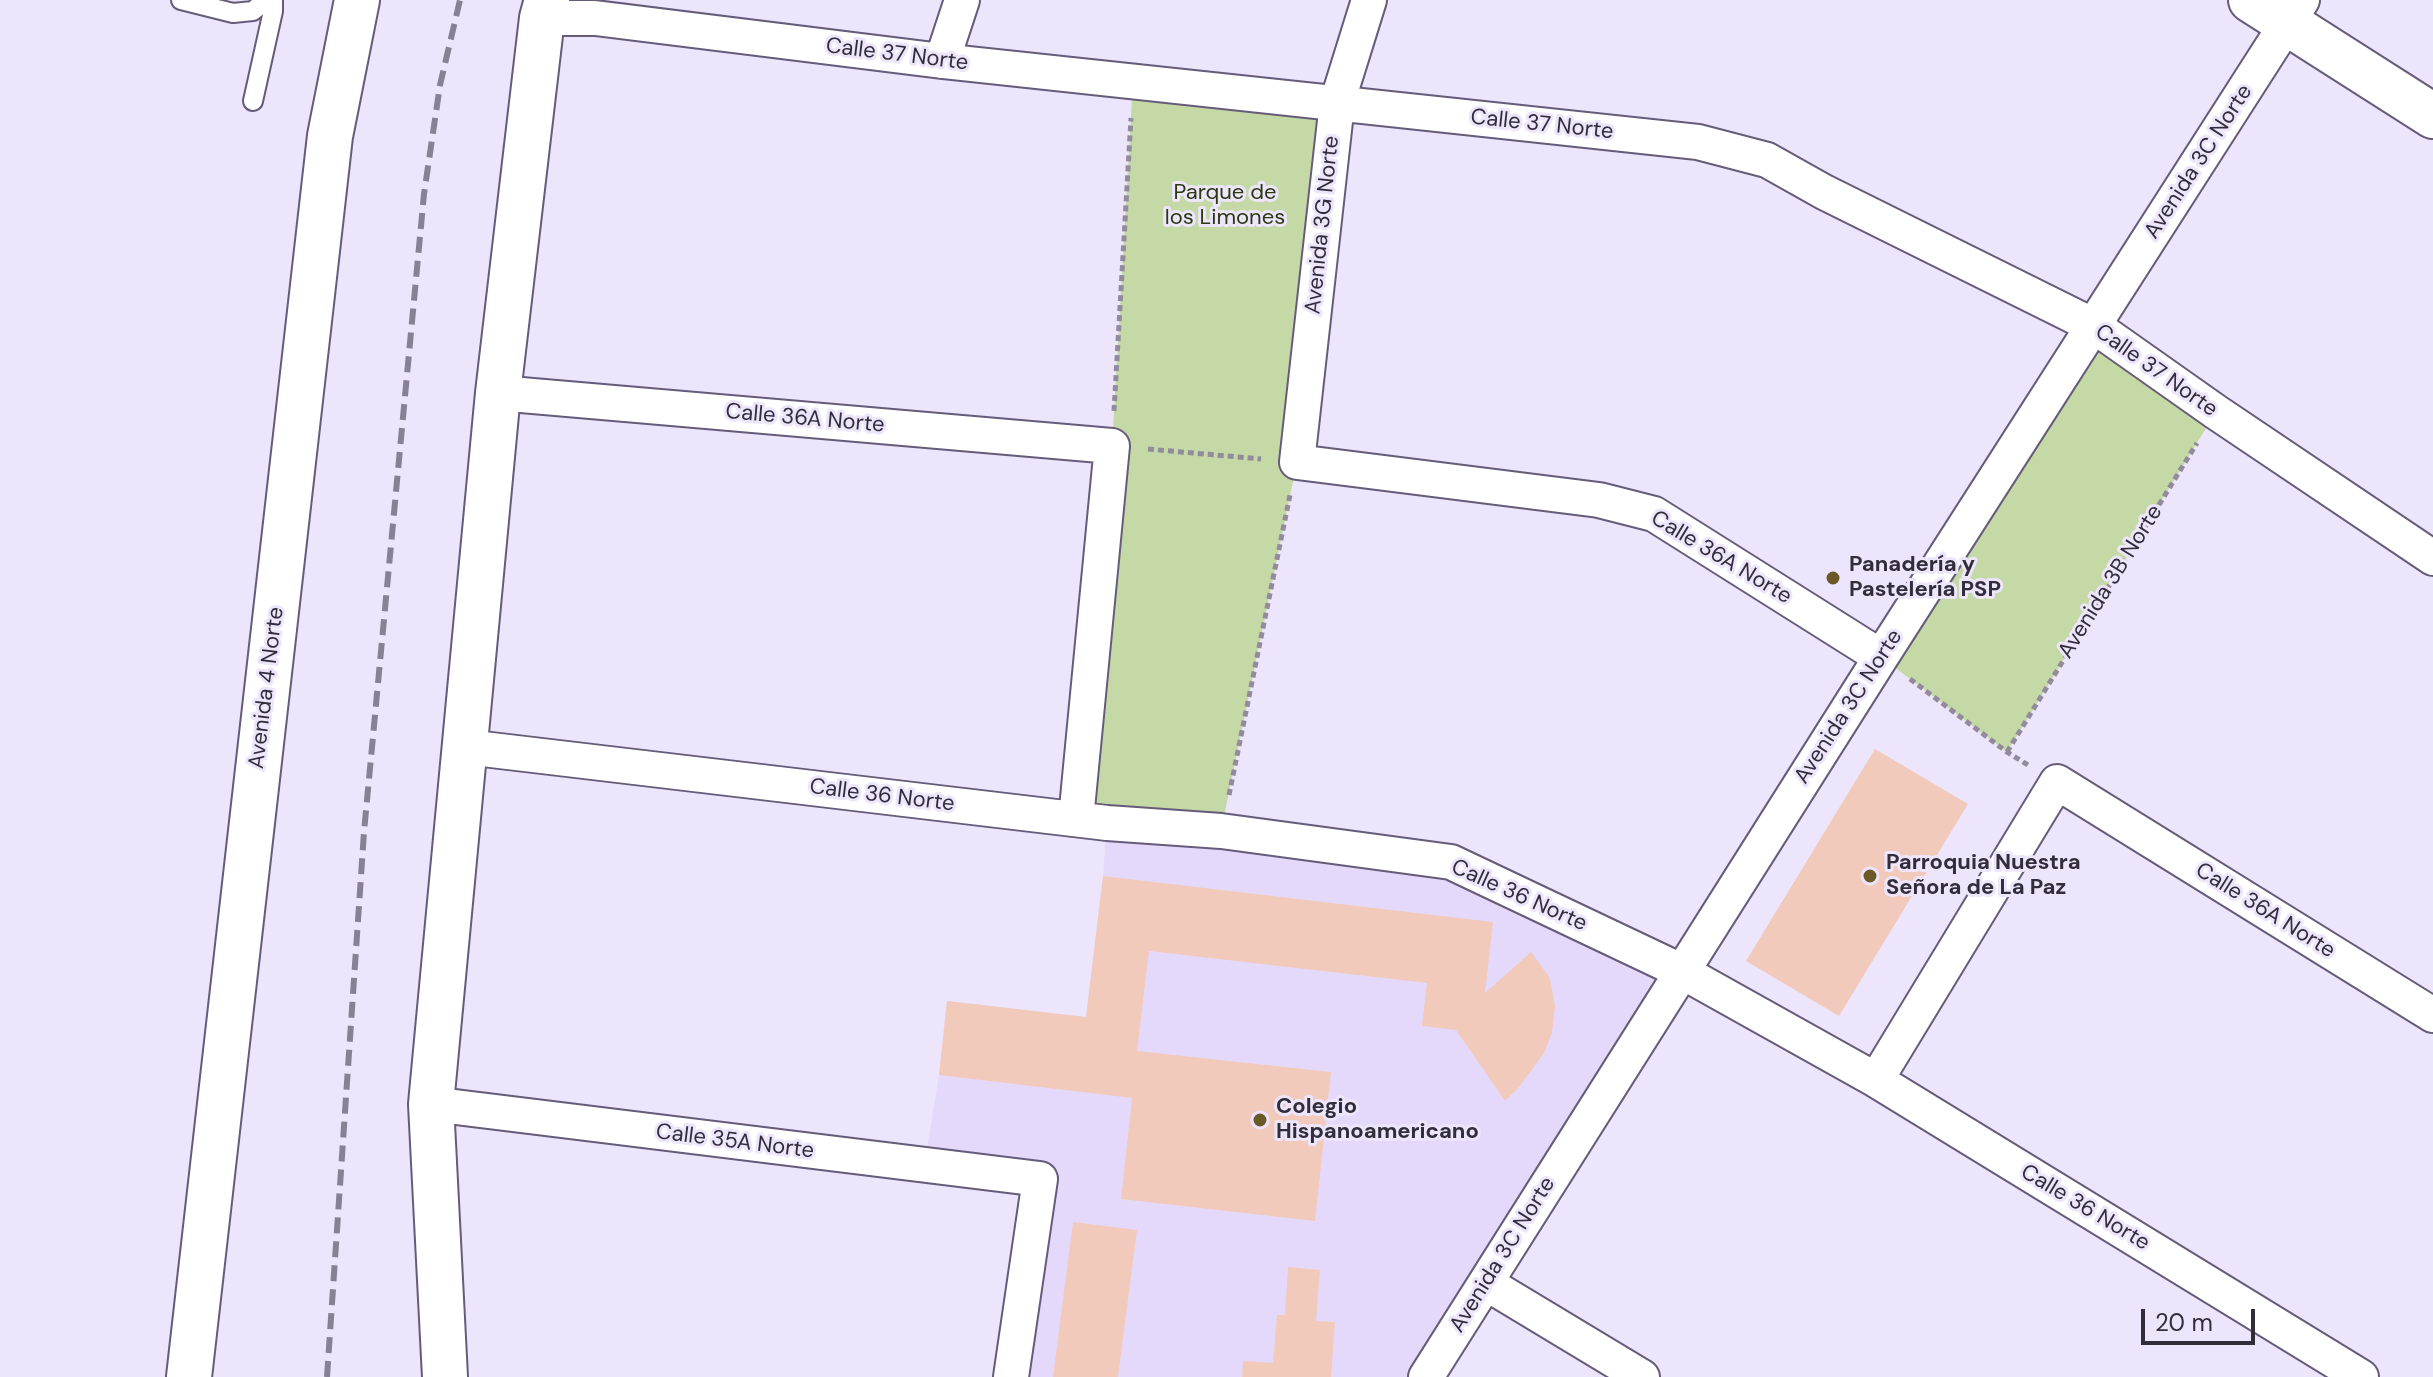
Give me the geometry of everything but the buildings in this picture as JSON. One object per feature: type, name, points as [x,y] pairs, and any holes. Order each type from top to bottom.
[{"type":"main road","name":"Avenida 4 Norte","points":[[189,1377],[330,136],[357,0]]},
{"type":"main road","points":[[2251,0],[2295,12],[2433,116]]},
{"type":"main road","points":[[445,1377],[431,1104],[498,393],[544,9]]},
{"type":"street","points":[[942,61],[962,0]]},
{"type":"street","name":"Avenida 3G Norte","points":[[1297,458],[1337,103],[1369,0]]},
{"type":"street","name":"Calle 37 Norte","points":[[544,9],[942,61],[1698,142],[1767,160],[1838,199],[2094,326],[2433,558]]},
{"type":"street","name":"Avenida 3C Norte","points":[[1426,1377],[1681,971],[2295,12]]},
{"type":"street","name":"Calle 36A Norte","points":[[498,393],[1112,452]]},
{"type":"street","points":[[1076,819],[1112,452]]},
{"type":"street","name":"Calle 36A Norte","points":[[1297,458],[1599,500],[1654,514],[1881,657]]},
{"type":"street","name":"Calle 36 Norte","points":[[466,747],[1076,819],[1221,831],[1451,862],[1681,971],[1876,1080],[2361,1377]]},
{"type":"street","name":"Calle 36A Norte","points":[[1876,1080],[2057,782],[2433,1015]]},
{"type":"street","name":"Calle 35A Norte","points":[[431,1104],[1040,1179],[1011,1377]]},
{"type":"street","points":[[1486,1283],[1642,1377]]},
{"type":"lane","points":[[181,0],[233,13],[253,11],[266,0]]},
{"type":"lane","points":[[253,101],[273,0]]},
{"type":"path","points":[[1133,81],[1112,452],[1297,458],[1221,831]]},
{"type":"path","name":"Avenida 3B Norte","points":[[1881,657],[2007,752],[2216,412]]},
{"type":"shaded area","name":"Colegio Hispanoamericano","points":[[1107,823],[1451,862],[1681,971],[1426,1377],[1011,1377],[1040,1179],[924,1166],[947,1001],[1086,1017]]},
{"type":"green space","name":"Parque de los Limones","points":[[1133,81],[1337,103],[1297,462],[1221,831],[1076,819],[1112,446]]},
{"type":"green space","points":[[2094,326],[2216,412],[2007,752],[1881,657]]},
{"type":"railway","points":[[327,1377],[364,832],[424,194],[440,85],[460,0]]},
{"type":"place","name":"Panadería y Pastelería PSP","points":[[1833,578]]},
{"type":"place","name":"Parroquia Nuestra Señora de La Paz","points":[[1870,876]]},
{"type":"place","name":"Colegio Hispanoamericano","points":[[1260,1120]]}]
